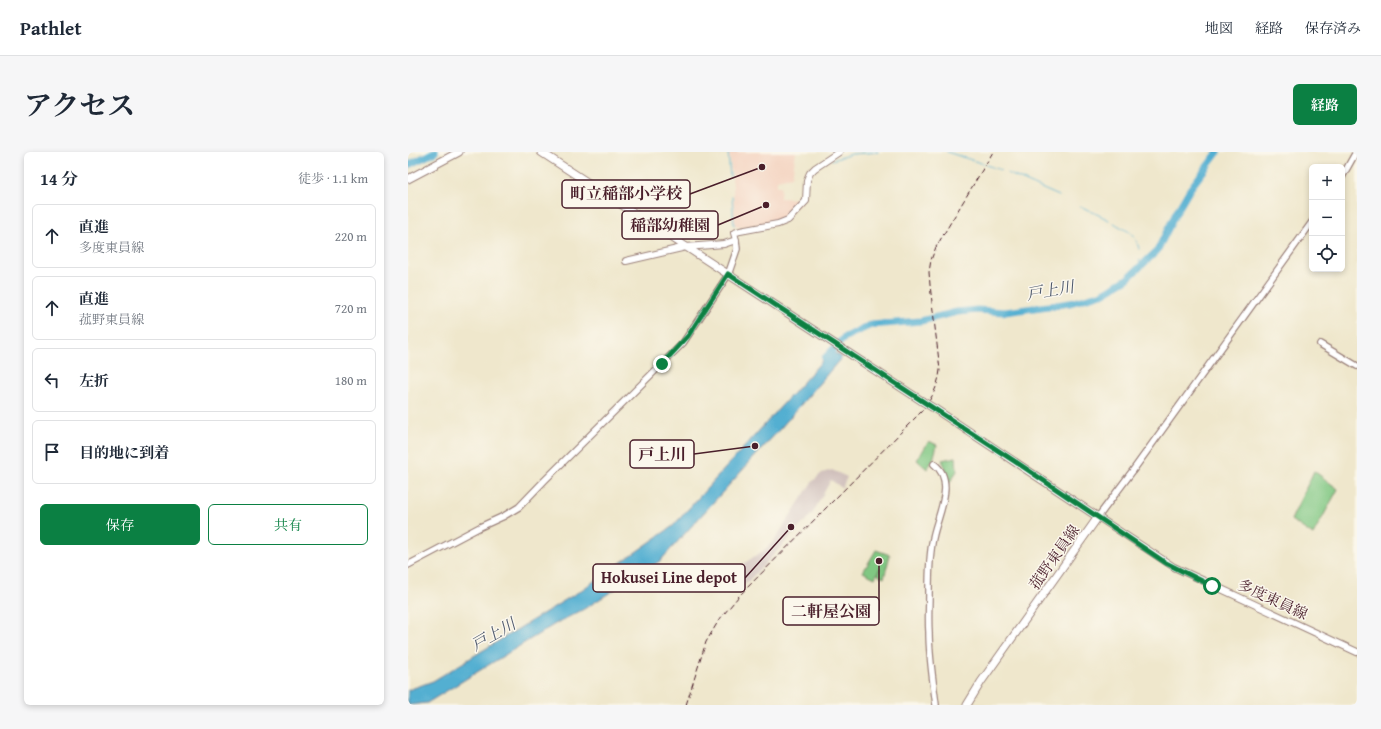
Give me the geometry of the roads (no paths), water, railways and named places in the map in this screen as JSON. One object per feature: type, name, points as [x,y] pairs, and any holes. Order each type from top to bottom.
[{"type":"main road","points":[[408,180],[459,152]]},
{"type":"main road","name":"菰野東員線","points":[[540,152],[1098,517],[981,682],[967,705]]},
{"type":"main road","points":[[626,261],[686,247],[724,244],[736,240],[734,233],[745,229],[778,224],[788,220],[806,201],[807,180],[810,173],[839,152]]},
{"type":"main road","name":"多度東員線","points":[[1098,517],[1174,567],[1357,652]]},
{"type":"street","points":[[1345,172],[1356,152]]},
{"type":"street","points":[[1098,517],[1309,226]]},
{"type":"street","points":[[408,565],[480,526],[504,516],[524,502],[683,342],[728,274],[736,249],[736,240]]},
{"type":"street","points":[[1320,344],[1357,366]]},
{"type":"street","points":[[934,464],[940,468],[943,475],[945,489],[929,560],[928,632],[936,705]]},
{"type":"water","points":[[831,351],[842,357],[779,430],[660,561],[584,609],[555,624],[427,703],[408,705],[408,690],[433,681],[580,591],[673,526]]},
{"type":"waterway","points":[[408,165],[435,152]]},
{"type":"waterway","points":[[728,152],[730,177]]},
{"type":"waterway","points":[[832,160],[852,154],[878,152]]},
{"type":"waterway","points":[[947,152],[984,164]]},
{"type":"waterway","name":"戸上川","points":[[825,358],[845,337],[871,325],[921,321],[957,312],[977,310],[1005,312],[1070,303],[1102,294],[1127,279],[1157,251],[1190,189],[1218,152]]},
{"type":"waterway","points":[[986,165],[1001,170]]},
{"type":"waterway","points":[[1007,173],[1059,196]]},
{"type":"waterway","points":[[732,196],[734,225]]},
{"type":"waterway","points":[[1080,206],[1109,220]]},
{"type":"waterway","points":[[1114,223],[1133,235],[1139,249]]},
{"type":"waterway","points":[[1140,259],[1139,261],[1143,266]]},
{"type":"railway","points":[[686,705],[706,642],[719,620],[739,596],[920,413],[931,399],[938,382],[940,370],[930,285],[929,272],[931,260],[936,247],[993,152]]},
{"type":"place","name":"町立稲部小学校","points":[[762,167]]},
{"type":"place","name":"稲部幼稚園","points":[[766,205]]},
{"type":"place","name":"戸上川","points":[[755,446]]},
{"type":"place","name":"Hokusei Line depot","points":[[791,527]]},
{"type":"place","name":"二軒屋公園","points":[[879,561]]}]
